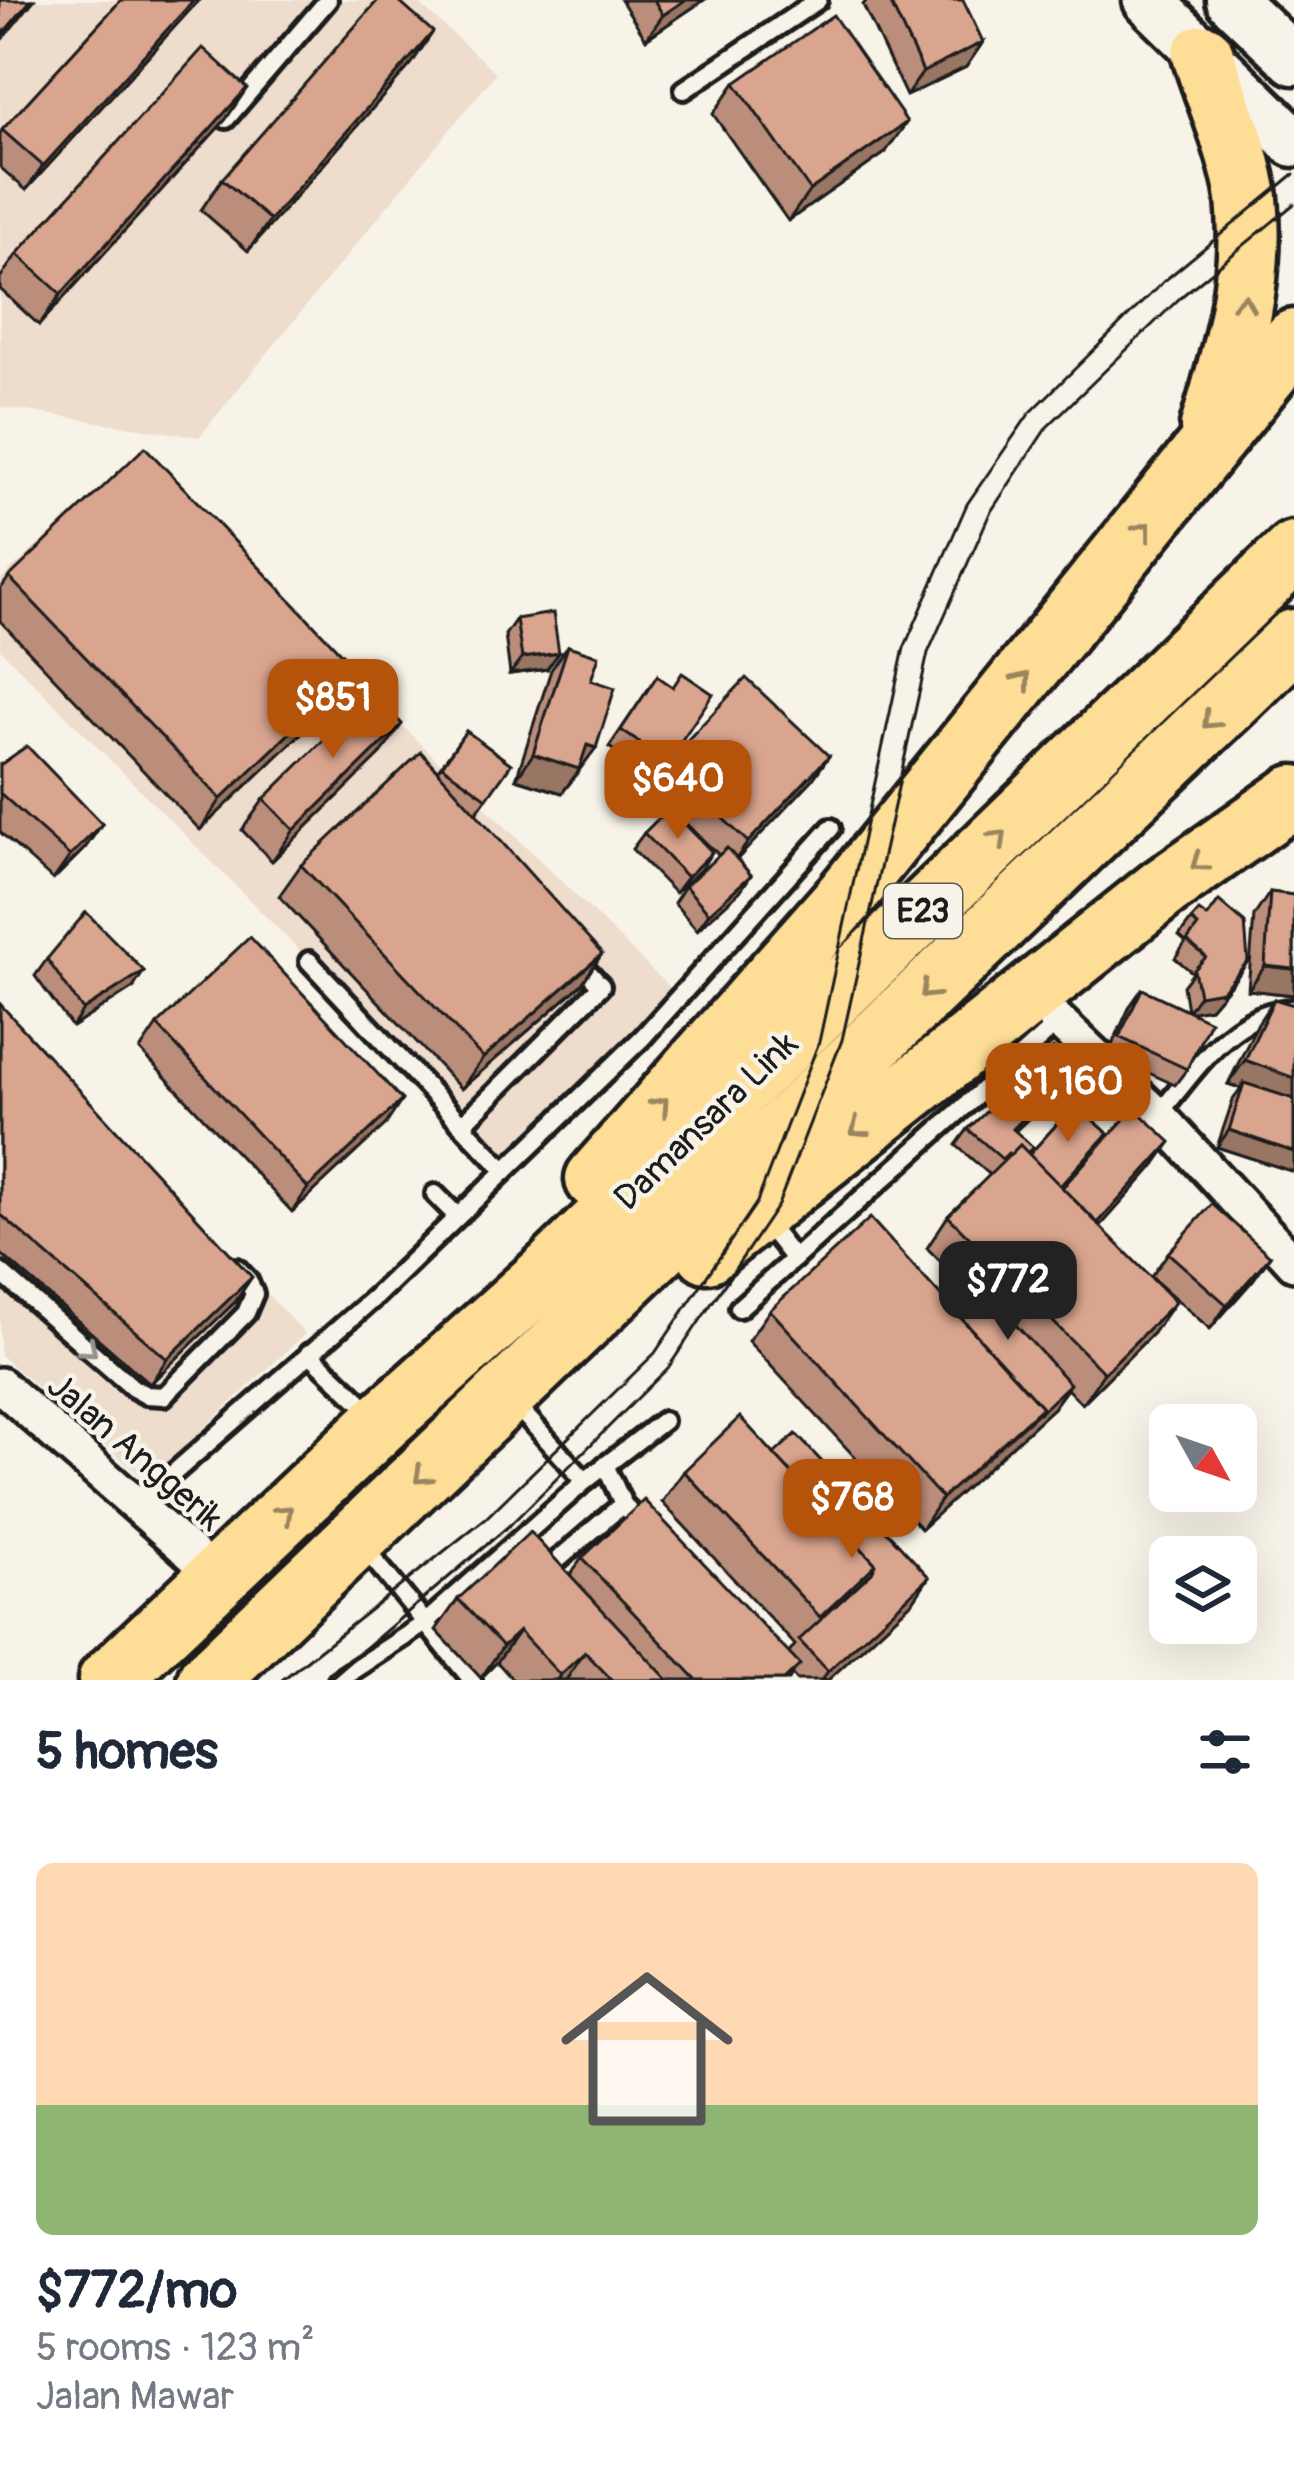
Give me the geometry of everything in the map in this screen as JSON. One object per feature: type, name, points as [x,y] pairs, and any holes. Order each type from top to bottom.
[{"type":"highway","points":[[1203,55],[1247,194],[1249,267],[1240,326],[1203,456]]},
{"type":"highway","points":[[553,1269],[570,1209],[846,896],[1294,340]]},
{"type":"highway","name":"Damansara Link","points":[[109,1680],[382,1422],[553,1269],[1294,552]]},
{"type":"highway","name":"Damansara Link","points":[[208,1680],[1294,640]]},
{"type":"highway","points":[[516,1387],[628,1313],[837,1145],[1047,1008],[1162,889],[1294,796]]},
{"type":"main road","points":[[1148,0],[1294,142]]},
{"type":"main road","points":[[1231,0],[1294,60]]},
{"type":"street","points":[[1047,1008],[1158,1114],[1294,1263]]},
{"type":"street","name":"Jalan Anggerik","points":[[0,1385],[218,1577]]},
{"type":"lane","points":[[226,119],[328,0]]},
{"type":"lane","points":[[684,90],[818,0]]},
{"type":"lane","points":[[136,1506],[375,1297],[643,1037],[831,828]]},
{"type":"lane","points":[[461,1125],[601,986],[570,953]]},
{"type":"lane","points":[[309,961],[505,1171]]},
{"type":"lane","points":[[739,1308],[1047,1008]]},
{"type":"lane","points":[[1158,1114],[1238,1025],[1269,1010],[1294,1009]]},
{"type":"lane","points":[[435,1194],[458,1216]]},
{"type":"lane","points":[[757,1213],[794,1259]]},
{"type":"lane","points":[[0,1272],[133,1388],[164,1396],[246,1313],[254,1294],[232,1263]]},
{"type":"lane","points":[[309,1353],[382,1422]]},
{"type":"lane","points":[[516,1387],[585,1480]]},
{"type":"lane","points":[[338,1680],[424,1624],[585,1480],[663,1421]]},
{"type":"lane","points":[[605,1466],[623,1504],[653,1539]]},
{"type":"lane","points":[[548,1597],[546,1570],[623,1504]]},
{"type":"lane","points":[[357,1538],[472,1680]]},
{"type":"shaded area","points":[[0,0],[415,0],[496,73],[199,437],[0,407]]},
{"type":"shaded area","points":[[131,460],[672,990],[505,1157],[0,649],[0,580]]},
{"type":"shaded area","points":[[0,1010],[305,1334],[147,1481],[0,1355]]},
{"type":"building","points":[[0,0],[31,0],[0,37]]},
{"type":"building","points":[[121,0],[194,0],[43,166],[2,130]]},
{"type":"building","points":[[378,0],[397,0],[433,32],[270,220],[222,179]]},
{"type":"building","points":[[654,0],[685,0],[663,15]]},
{"type":"building","points":[[889,0],[963,0],[983,42],[923,72]]},
{"type":"building","points":[[833,15],[907,122],[810,190],[735,83]]},
{"type":"building","points":[[203,48],[247,88],[61,294],[17,254]]},
{"type":"building","points":[[145,447],[356,669],[221,799],[9,577]]},
{"type":"building","points":[[553,613],[559,653],[522,658],[516,619]]},
{"type":"building","points":[[568,646],[599,656],[591,680],[615,688],[596,748],[587,745],[579,769],[533,754]]},
{"type":"building","points":[[682,673],[713,694],[667,762],[621,730],[657,676],[673,687]]},
{"type":"building","points":[[746,678],[829,756],[748,842],[665,764]]},
{"type":"building","points":[[371,693],[402,724],[294,830],[264,799]]},
{"type":"building","points":[[466,731],[511,764],[487,798],[442,766]]},
{"type":"building","points":[[27,746],[102,824],[70,856],[0,793],[0,765]]},
{"type":"building","points":[[421,752],[602,954],[483,1058],[301,865]]},
{"type":"building","points":[[669,808],[712,852],[687,877],[644,833]]},
{"type":"building","points":[[727,848],[751,875],[709,913],[685,886]]},
{"type":"building","points":[[1270,892],[1294,895],[1294,969],[1265,966]]},
{"type":"building","points":[[1219,901],[1245,923],[1248,961],[1222,991],[1199,995],[1194,970],[1206,957],[1187,941],[1198,926],[1191,920],[1199,911],[1207,917]]},
{"type":"building","points":[[86,912],[144,971],[83,1010],[47,959]]},
{"type":"building","points":[[250,937],[402,1100],[308,1188],[157,1025]]},
{"type":"building","points":[[1142,989],[1210,1021],[1187,1069],[1119,1037]]},
{"type":"building","points":[[1274,999],[1294,1005],[1294,1078],[1245,1060]]},
{"type":"building","points":[[0,1004],[252,1277],[167,1359],[0,1214]]},
{"type":"building","points":[[1053,1048],[1073,1069],[1013,1129],[1033,1147],[1027,1153],[1020,1145],[1002,1159],[968,1129]]},
{"type":"building","points":[[1081,1073],[1109,1099],[1091,1118],[1062,1092]]},
{"type":"building","points":[[1244,1083],[1294,1099],[1294,1152],[1229,1130]]},
{"type":"building","points":[[1075,1104],[1108,1133],[1060,1186],[1029,1155]]},
{"type":"building","points":[[1134,1108],[1171,1142],[1098,1223],[1062,1188]]},
{"type":"building","points":[[1020,1145],[1175,1302],[1104,1373],[948,1216]]},
{"type":"building","points":[[1212,1204],[1270,1256],[1227,1305],[1168,1253]]},
{"type":"building","points":[[870,1218],[1042,1407],[942,1498],[770,1310]]},
{"type":"building","points":[[972,1277],[1070,1384],[1038,1414],[1042,1407],[946,1301]]},
{"type":"building","points":[[740,1417],[876,1564],[820,1617],[684,1471]]},
{"type":"building","points":[[796,1434],[929,1577],[828,1671],[799,1640],[876,1564],[774,1454]]},
{"type":"building","points":[[644,1500],[800,1665],[784,1680],[697,1680],[582,1558]]},
{"type":"building","points":[[530,1532],[668,1680],[612,1680],[585,1652],[560,1675],[519,1631],[503,1646],[458,1599]]},
{"type":"tram line","points":[[282,1680],[486,1518],[655,1353],[757,1202],[819,1042],[904,648],[967,504],[1029,414],[1163,282],[1294,174]]},
{"type":"tram line","points":[[328,1680],[511,1524],[668,1368],[778,1205],[842,1040],[928,653],[990,513],[1047,427],[1182,296],[1294,204]]}]
